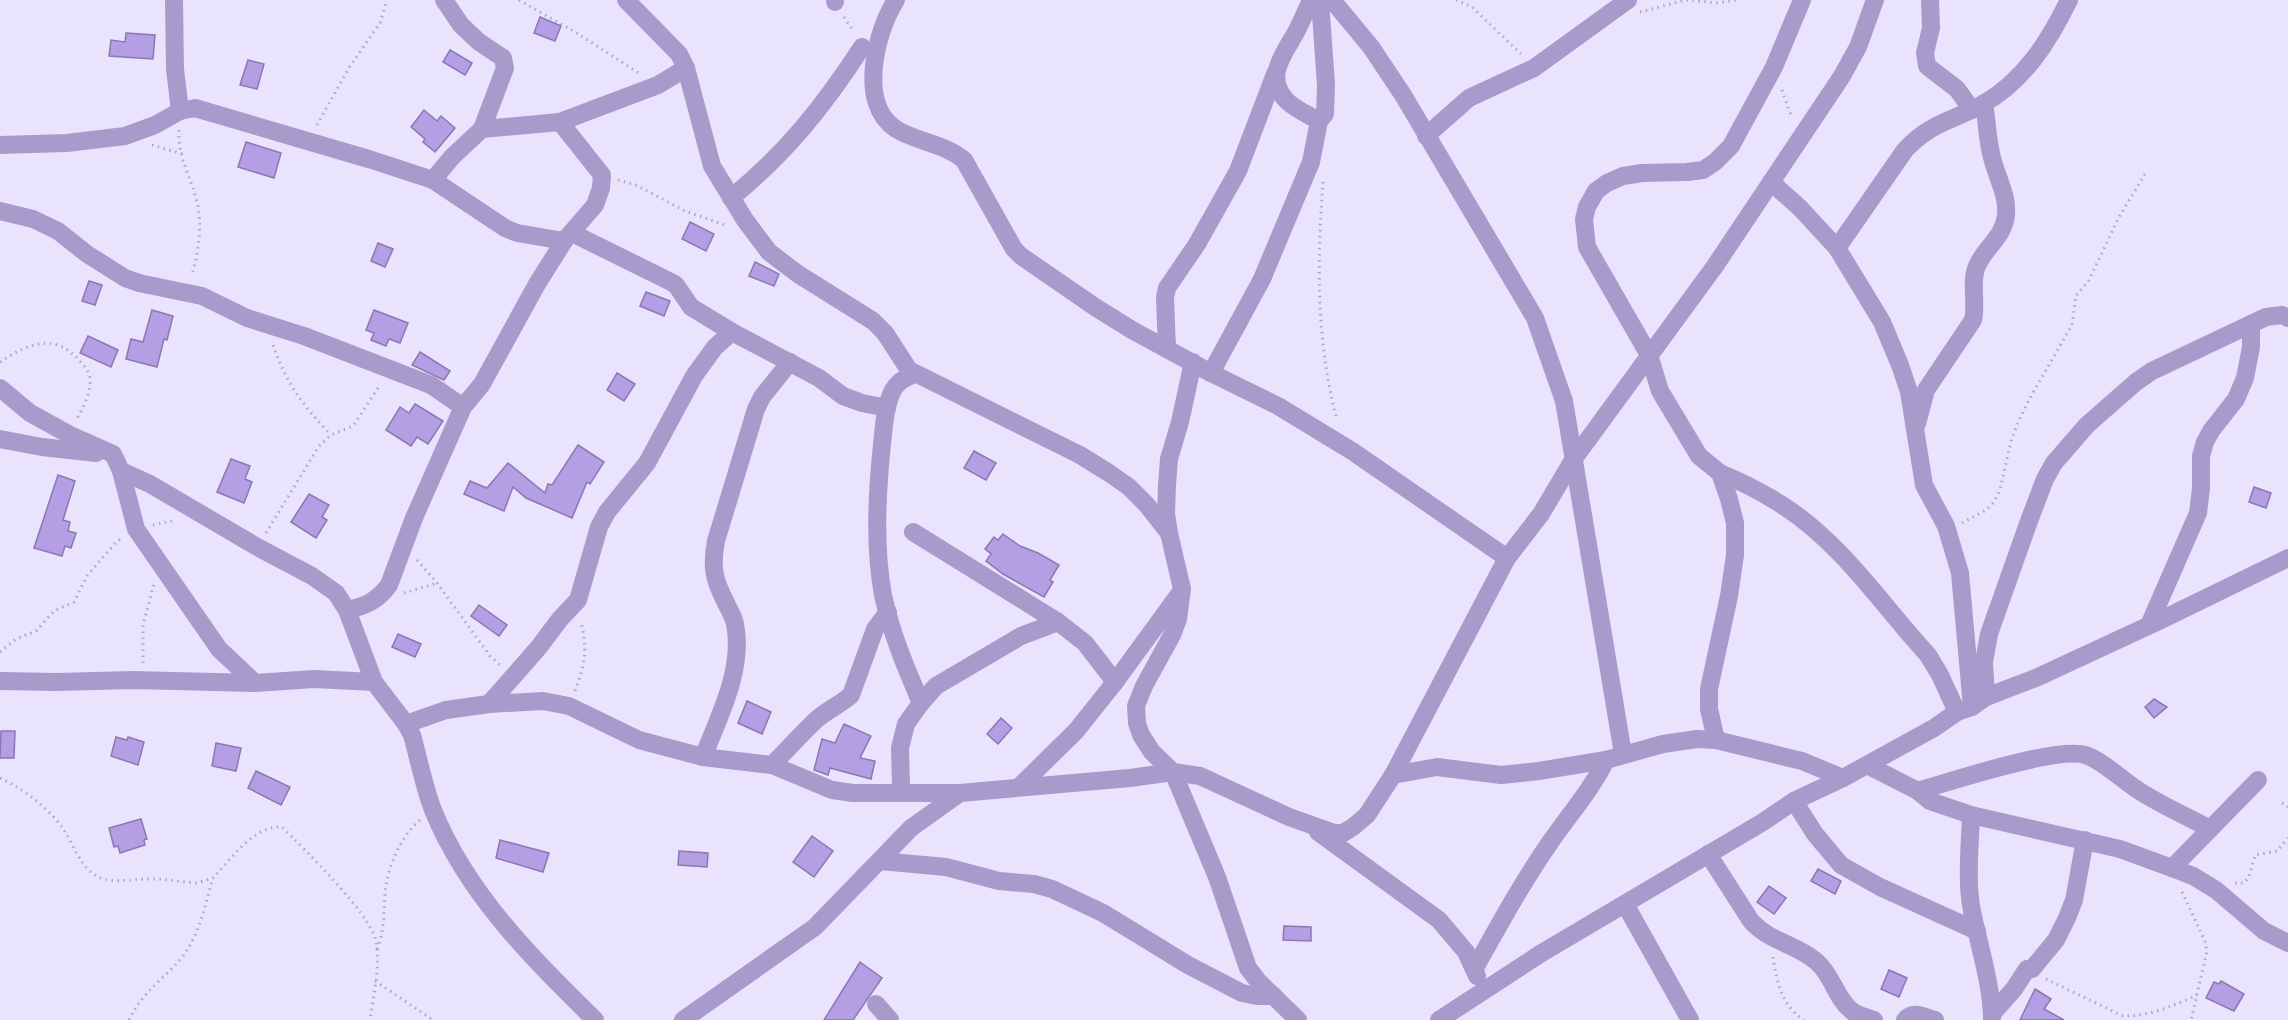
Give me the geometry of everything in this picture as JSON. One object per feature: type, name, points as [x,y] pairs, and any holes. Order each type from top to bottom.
[{"type":"street","points":[[174,0],[175,69],[180,111]]},
{"type":"street","points":[[433,180],[452,157],[482,129],[506,68],[503,58],[479,42],[461,25],[444,0]]},
{"type":"street","points":[[626,0],[679,54],[686,68],[707,155],[731,198],[769,252],[798,274],[873,321],[885,333],[904,364],[915,374],[1080,455],[1109,473],[1146,504],[1169,533]]},
{"type":"street","points":[[896,0],[878,36],[874,62],[873,83],[881,111],[897,130],[933,143],[964,160],[1014,249],[1021,256],[1095,307],[1167,349],[1278,406],[1352,451],[1507,558]]},
{"type":"street","points":[[1167,349],[1165,297],[1167,288],[1197,244],[1238,171],[1278,62],[1297,31],[1311,0]]},
{"type":"street","points":[[1212,373],[1262,279],[1287,223],[1311,162],[1319,121],[1325,114],[1326,85],[1320,0]]},
{"type":"street","points":[[1332,0],[1371,47],[1403,95],[1535,318],[1564,401],[1623,754]]},
{"type":"street","points":[[1802,0],[1774,67],[1731,146],[1703,170],[1623,176],[1596,191],[1587,207],[1584,233],[1587,247],[1649,355],[1660,391],[1699,456],[1720,473],[1785,507],[1831,547],[1928,655],[1940,675],[1972,705]]},
{"type":"street","points":[[406,724],[446,710],[489,704],[543,701],[569,706],[639,740],[703,757],[772,765],[832,790],[853,793],[960,793],[1173,772],[1200,777],[1314,827],[1342,833],[1367,815],[1393,775],[1507,558],[1541,514],[1573,460],[1715,266],[1852,60],[1875,0]]},
{"type":"street","points":[[1915,429],[1926,390],[1973,320],[1976,308],[1974,280],[1977,266],[2003,229],[2006,217],[2005,193],[1978,107],[1927,66],[1925,53],[1931,28],[1930,0]]},
{"type":"street","points":[[1837,248],[1905,150],[1918,136],[1930,128],[1978,107],[2020,75],[2040,52],[2055,29],[2069,0]]},
{"type":"street","points":[[1426,136],[1468,98],[1534,68],[1582,32],[1618,9],[1634,6]]},
{"type":"street","points":[[731,198],[762,173],[802,131],[862,46]]},
{"type":"street","points":[[482,129],[560,122],[658,86],[686,68]]},
{"type":"street","points":[[1275,74],[1287,101],[1319,121]]},
{"type":"street","points":[[0,145],[67,143],[125,136],[155,125],[180,111],[195,108],[303,140],[433,180],[505,228],[517,233],[568,237],[671,282],[691,307],[732,332],[819,378],[843,396],[887,408]]},
{"type":"street","points":[[347,610],[369,605],[389,585],[403,543],[463,407],[482,384],[537,284],[568,237],[595,205],[601,188],[602,176],[560,122]]},
{"type":"street","points":[[1771,182],[1800,208],[1837,248],[1870,301],[1891,341],[1909,392],[1924,486],[1946,526],[1962,582],[1972,705]]},
{"type":"street","points":[[0,211],[33,219],[58,231],[87,254],[125,278],[216,301],[247,318],[304,336],[431,385],[463,407]]},
{"type":"street","points":[[1972,705],[1989,634],[2032,513],[2045,479],[2054,464],[2087,425],[2152,371],[2274,315],[2288,318]]},
{"type":"street","points":[[2149,625],[2198,513],[2201,456],[2205,442],[2236,399],[2245,378],[2251,346],[2251,324]]},
{"type":"street","points":[[489,704],[578,600],[599,527],[607,512],[646,463],[694,376],[715,347],[732,332]]},
{"type":"street","points":[[703,757],[731,681],[738,642],[735,622],[715,577],[713,560],[716,542],[756,409],[762,397],[790,362]]},
{"type":"street","points":[[1193,362],[1169,459],[1166,514],[1182,589],[1178,618],[1172,635],[1144,686],[1136,706],[1137,723],[1141,735],[1152,752],[1173,772],[1217,877],[1248,968],[1298,1020]]},
{"type":"street","points":[[915,374],[899,382],[893,390],[887,408],[880,463],[878,506],[880,570],[888,612],[899,653],[921,703]]},
{"type":"street","points":[[0,388],[30,412],[336,593],[347,610],[374,682],[412,735],[433,809],[470,882],[545,971],[595,1020]]},
{"type":"street","points":[[0,439],[117,463]]},
{"type":"street","points":[[117,463],[136,529],[219,649],[255,683]]},
{"type":"street","points":[[1716,740],[1709,709],[1708,689],[1729,596],[1735,555],[1735,523],[1720,473]]},
{"type":"street","points":[[913,532],[1058,622],[1085,643],[1115,682]]},
{"type":"street","points":[[1439,1020],[1540,954],[1794,801],[1843,778],[1972,705],[2038,677],[2288,558]]},
{"type":"street","points":[[1019,787],[1076,731],[1115,682],[1182,589]]},
{"type":"street","points":[[772,765],[815,721],[828,710],[843,703],[850,695],[875,629],[888,612]]},
{"type":"street","points":[[905,792],[901,786],[900,748],[906,724],[936,686],[1021,636],[1058,622]]},
{"type":"street","points":[[0,681],[134,680],[255,683],[314,679],[374,682]]},
{"type":"street","points":[[1393,775],[1437,767],[1502,775],[1606,760],[1623,754],[1697,739],[1716,740],[1802,761],[1843,778]]},
{"type":"street","points":[[1918,791],[2025,761],[2077,753],[2088,755],[2142,793],[2211,829]]},
{"type":"street","points":[[1475,968],[1526,880],[1551,841],[1595,783],[1606,760]]},
{"type":"street","points":[[1867,765],[1918,791],[1930,801],[1971,815],[2120,849],[2172,868],[2206,884],[2233,902],[2264,931],[2288,943]]},
{"type":"street","points":[[2172,868],[2258,780]]},
{"type":"street","points":[[683,1020],[815,927],[911,828],[960,793]]},
{"type":"street","points":[[1794,801],[1815,834],[1841,865],[1880,887],[1977,931]]},
{"type":"street","points":[[1971,815],[1969,854],[1971,910],[1977,931],[1992,1017]]},
{"type":"street","points":[[1314,827],[1323,837],[1439,920],[1466,952],[1475,968],[1480,993]]},
{"type":"street","points":[[1992,1017],[2027,969],[2032,969],[2056,940],[2074,900],[2085,840]]},
{"type":"street","points":[[1708,854],[1751,921],[1769,937],[1809,956],[1820,965],[1839,996],[1853,1012],[1874,1020]]},
{"type":"street","points":[[880,861],[946,867],[999,881],[1034,884],[1052,889],[1104,913],[1180,960],[1242,993],[1274,996]]},
{"type":"street","points":[[1625,903],[1690,1020]]},
{"type":"street","points":[[876,1004],[890,1020]]},
{"type":"street","points":[[1905,1020],[1909,1015],[1914,1014],[1935,1020]]},
{"type":"path","points":[[303,140],[317,126],[350,66],[380,22],[387,0]]},
{"type":"path","points":[[519,0],[576,32],[658,86]]},
{"type":"path","points":[[1456,0],[1472,7],[1534,68]]},
{"type":"path","points":[[1634,6],[1686,0],[1718,3],[1737,0]]},
{"type":"path","points":[[1774,67],[1798,134],[1798,142]]},
{"type":"path","points":[[180,111],[178,144],[198,205],[200,232],[198,253],[183,293]]},
{"type":"path","points":[[1323,173],[1319,236],[1319,293],[1324,343],[1336,419],[1352,451]]},
{"type":"path","points":[[1946,526],[1965,523],[1994,502],[2000,489],[2011,441],[2018,422],[2072,325],[2076,297],[2089,280],[2119,217],[2145,174]]},
{"type":"path","points":[[602,176],[636,184],[685,211],[758,238]]},
{"type":"path","points":[[266,325],[281,369],[297,397],[331,435]]},
{"type":"path","points":[[0,362],[18,350],[31,346],[49,344],[69,349],[87,369],[90,377],[85,403],[70,435]]},
{"type":"path","points":[[258,548],[319,446],[331,435],[353,426],[391,369]]},
{"type":"path","points":[[0,652],[16,639],[36,631],[54,611],[74,602],[87,576],[116,542],[136,529],[201,515]]},
{"type":"path","points":[[403,543],[437,583],[490,656],[512,676]]},
{"type":"path","points":[[134,680],[141,673],[144,656],[143,625],[161,563]]},
{"type":"path","points":[[569,706],[585,666],[586,652],[578,600]]},
{"type":"path","points":[[0,778],[21,788],[41,804],[60,824],[89,872],[103,879],[120,881],[148,879],[197,883],[213,878],[259,832],[270,826],[282,826],[338,886],[358,912],[375,939],[377,951]]},
{"type":"path","points":[[2282,803],[2288,807]]},
{"type":"path","points":[[370,1020],[377,951],[384,927],[386,885],[390,868],[399,847],[413,826],[433,809]]},
{"type":"path","points":[[2206,884],[2244,883],[2249,877],[2255,855],[2277,850],[2288,838]]},
{"type":"path","points":[[2172,868],[2205,941],[2205,962],[2191,1020]]},
{"type":"path","points":[[129,1020],[137,1004],[182,957],[194,938],[202,919],[213,878]]},
{"type":"path","points":[[1769,937],[1781,995],[1794,1014],[1804,1020]]},
{"type":"path","points":[[2027,969],[2123,1016],[2152,1011],[2197,995]]},
{"type":"path","points":[[375,981],[433,1020]]},
{"type":"building","points":[[540,17],[561,26],[555,41],[534,33]]},
{"type":"building","points":[[126,33],[155,35],[153,59],[109,56],[111,40],[125,42]]},
{"type":"building","points":[[450,50],[472,63],[465,75],[443,62]]},
{"type":"building","points":[[248,60],[264,64],[257,89],[240,85]]},
{"type":"building","points":[[424,110],[437,121],[441,116],[455,128],[435,152],[411,127]]},
{"type":"building","points":[[246,142],[281,153],[274,178],[238,167]]},
{"type":"building","points":[[690,222],[714,234],[706,251],[682,239]]},
{"type":"building","points":[[378,243],[393,249],[385,267],[371,261]]},
{"type":"building","points":[[755,262],[779,274],[774,286],[749,276]]},
{"type":"building","points":[[89,281],[102,285],[95,305],[82,301]]},
{"type":"building","points":[[646,292],[670,301],[664,316],[640,306]]},
{"type":"building","points":[[152,310],[173,316],[157,367],[126,359],[131,339],[143,342]]},
{"type":"building","points":[[374,310],[408,323],[400,343],[389,339],[386,346],[371,340],[374,333],[366,330]]},
{"type":"building","points":[[88,336],[118,350],[111,367],[80,353]]},
{"type":"building","points":[[420,352],[450,371],[444,380],[412,365]]},
{"type":"building","points":[[617,373],[635,384],[624,401],[607,390]]},
{"type":"building","points":[[415,404],[443,421],[428,444],[417,437],[411,446],[386,430],[400,407],[409,413]]},
{"type":"building","points":[[578,445],[604,462],[590,484],[587,482],[572,518],[526,498],[513,487],[504,511],[464,494],[470,481],[487,488],[508,463],[545,493],[548,484],[552,485]]},
{"type":"building","points":[[974,451],[996,463],[986,480],[964,468]]},
{"type":"building","points":[[231,459],[250,466],[245,479],[252,482],[244,503],[217,492]]},
{"type":"building","points":[[58,475],[75,481],[63,520],[70,522],[68,531],[76,533],[71,548],[65,546],[62,556],[34,548]]},
{"type":"building","points":[[2254,487],[2271,493],[2266,508],[2249,502]]},
{"type":"building","points":[[309,494],[329,505],[322,517],[327,520],[316,538],[291,522]]},
{"type":"building","points":[[1003,534],[1020,546],[1059,565],[1044,597],[1003,574],[986,561],[991,554],[985,549],[994,537],[998,540]]},
{"type":"building","points":[[479,605],[507,625],[499,636],[471,616]]},
{"type":"building","points":[[398,634],[421,644],[415,657],[392,647]]},
{"type":"building","points":[[2154,699],[2167,707],[2154,718],[2145,707]]},
{"type":"building","points":[[747,701],[771,712],[762,734],[738,723]]},
{"type":"building","points":[[1001,718],[1012,728],[998,744],[987,734]]},
{"type":"building","points":[[844,724],[871,736],[860,758],[875,761],[871,779],[830,768],[828,775],[814,770],[822,739],[835,743]]},
{"type":"building","points":[[1,731],[15,731],[14,758],[0,758]]},
{"type":"building","points":[[116,737],[127,740],[128,737],[144,742],[138,765],[111,756]]},
{"type":"building","points":[[216,743],[241,748],[236,771],[212,766]]},
{"type":"building","points":[[256,771],[290,787],[281,805],[248,788]]},
{"type":"building","points":[[141,819],[147,839],[144,840],[145,845],[120,853],[118,846],[114,847],[109,828]]},
{"type":"building","points":[[812,836],[833,851],[814,877],[793,862]]},
{"type":"building","points":[[500,840],[549,853],[543,872],[496,858]]},
{"type":"building","points":[[679,851],[708,853],[707,867],[678,865]]},
{"type":"building","points":[[1818,869],[1841,881],[1835,894],[1811,881]]},
{"type":"building","points":[[1769,886],[1786,898],[1774,914],[1757,902]]},
{"type":"building","points":[[1284,926],[1311,927],[1311,941],[1283,940]]},
{"type":"building","points":[[860,962],[882,978],[853,1020],[824,1020]]},
{"type":"building","points":[[1889,970],[1907,978],[1899,997],[1881,989]]},
{"type":"building","points":[[2221,981],[2244,994],[2234,1011],[2206,998],[2214,982],[2219,984]]},
{"type":"building","points":[[2035,989],[2051,999],[2044,1009],[2064,1020],[2020,1020]]}]
